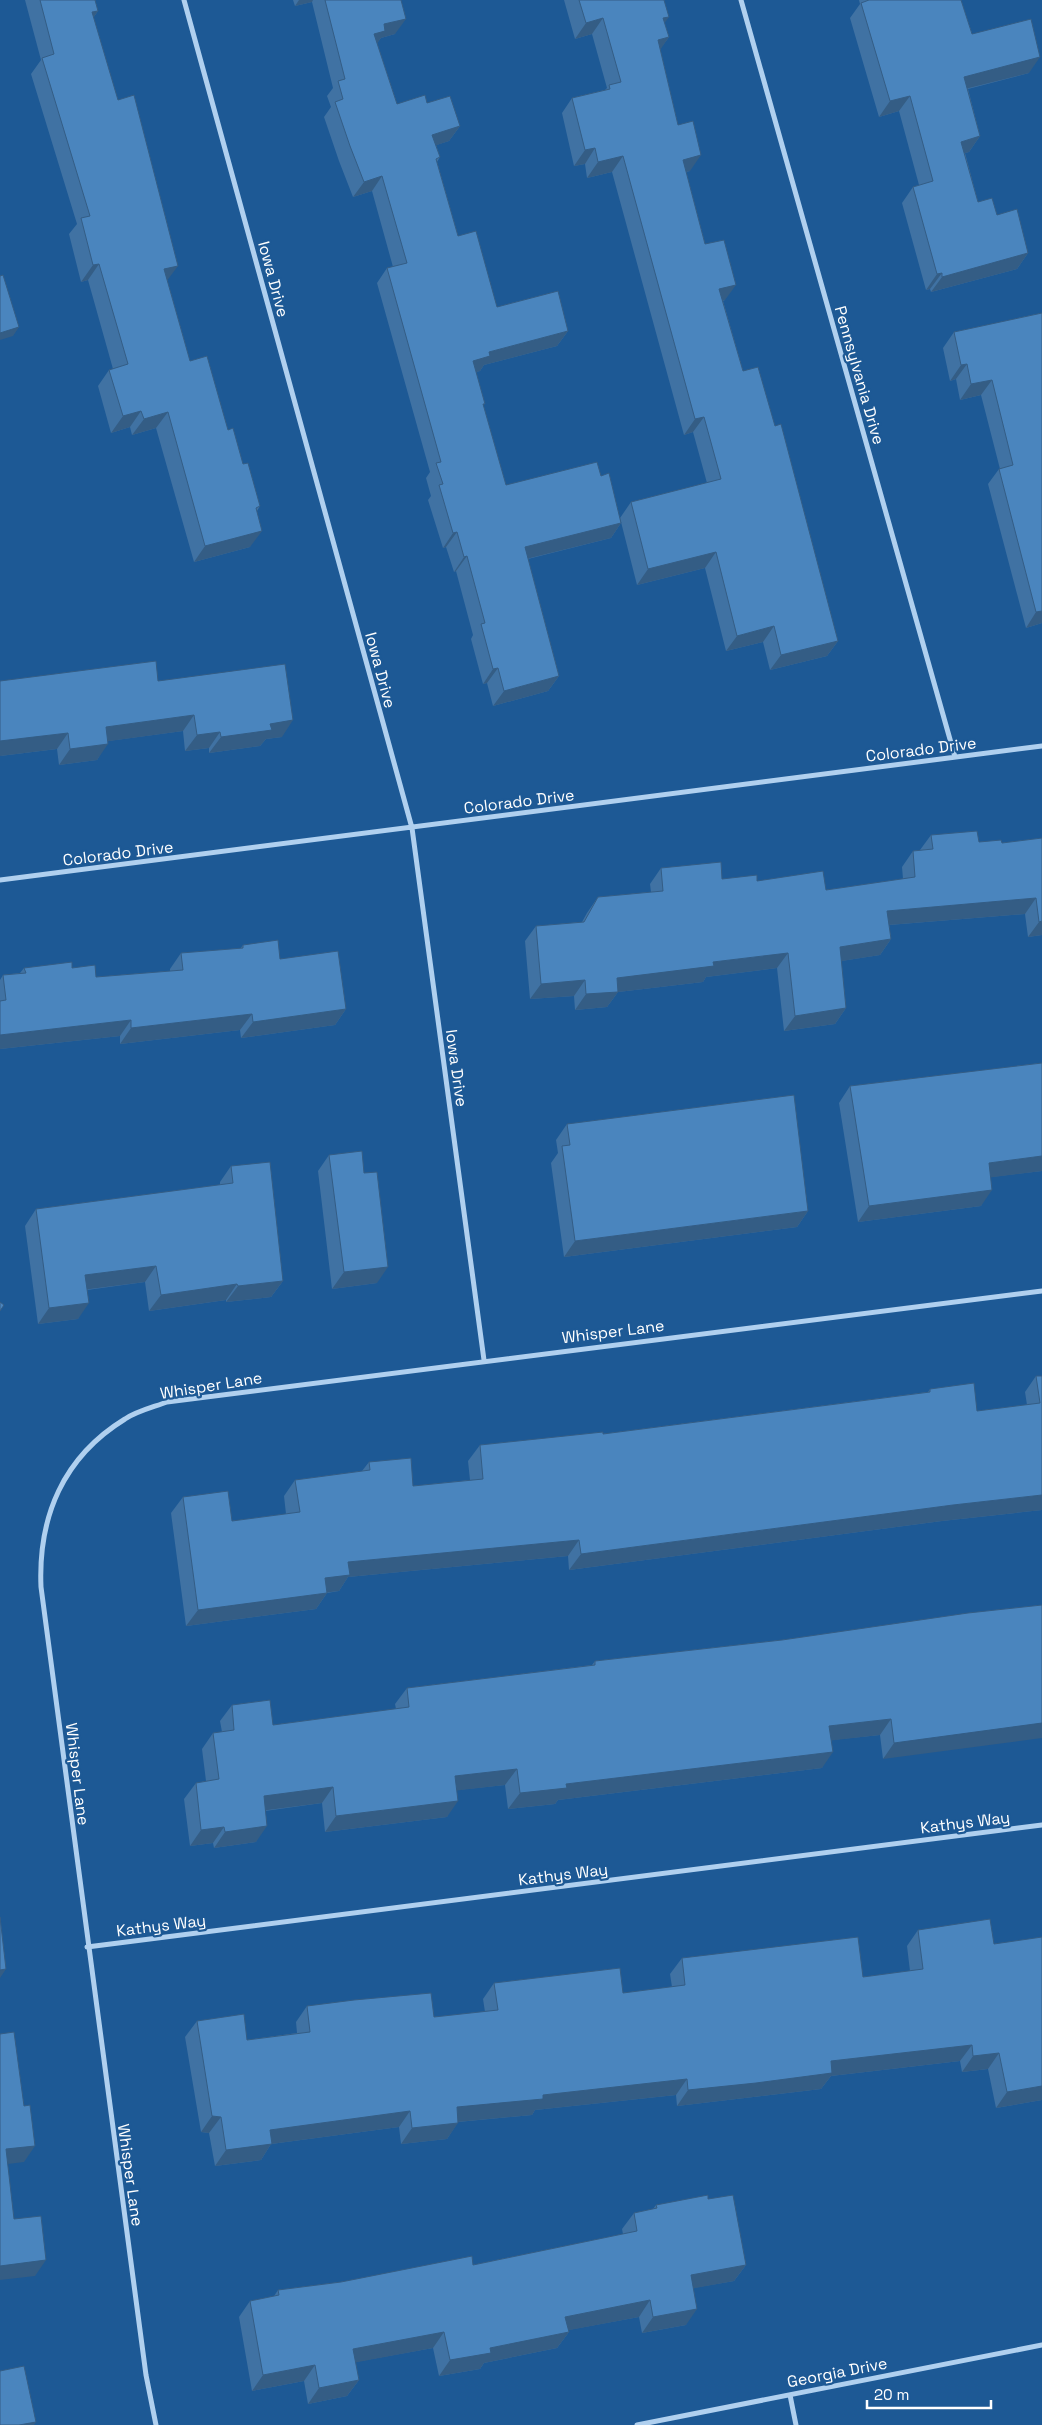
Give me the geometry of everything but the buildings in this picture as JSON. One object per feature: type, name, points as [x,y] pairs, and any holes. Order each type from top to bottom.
[{"type":"street","name":"Iowa Drive","points":[[184,0],[412,828],[484,1360]]},
{"type":"street","name":"Pennsylvania Drive","points":[[740,0],[955,757]]},
{"type":"street","name":"Colorado Drive","points":[[0,880],[1042,746]]},
{"type":"street","name":"Whisper Lane","points":[[156,2425],[146,2374],[87,1947],[40,1567],[49,1512],[66,1474],[91,1445],[126,1418],[167,1402],[484,1360],[1042,1291]]},
{"type":"street","name":"Kathys Way","points":[[87,1947],[1042,1825]]},
{"type":"street","name":"Georgia Drive","points":[[637,2425],[1042,2345]]},
{"type":"street","points":[[790,2394],[796,2425]]}]
